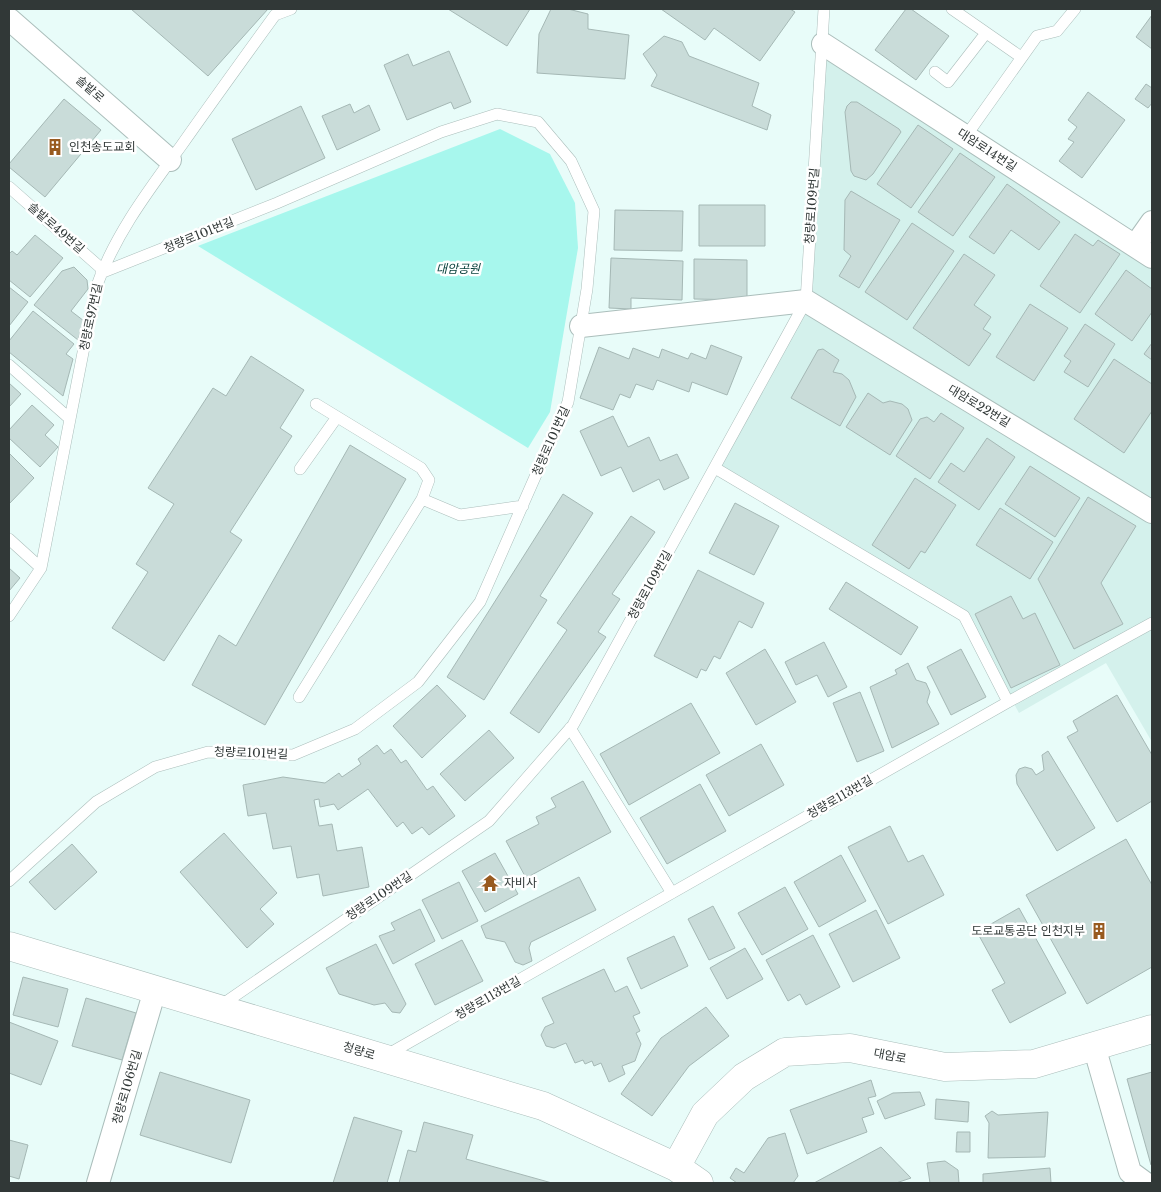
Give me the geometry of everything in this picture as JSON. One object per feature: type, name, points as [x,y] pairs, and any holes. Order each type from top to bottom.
[{"type":"street","name":"솔밭로","points":[[9,19],[170,160]]},
{"type":"street","name":"대암로14번길","points":[[822,44],[1144,251]]},
{"type":"street","points":[[1144,251],[1152,222]]},
{"type":"street","points":[[581,326],[806,301]]},
{"type":"street","name":"대암로22번길","points":[[806,301],[1152,512]]},
{"type":"street","name":"청량로","points":[[9,946],[543,1106],[674,1175],[698,1183]]},
{"type":"street","name":"청량로106번길","points":[[98,1183],[155,990]]},
{"type":"street","name":"대암로","points":[[674,1175],[705,1114],[744,1077],[785,1052],[850,1048],[945,1067],[1034,1064],[1152,1029]]},
{"type":"street","points":[[1094,1046],[1130,1172],[1145,1183]]},
{"type":"lane","name":"청량로97번길","points":[[9,616],[41,568],[95,291],[102,271],[114,246],[170,160],[274,15],[291,9]]},
{"type":"lane","name":"청량로109번길","points":[[216,1008],[489,821],[570,728],[806,301],[824,9]]},
{"type":"lane","points":[[952,9],[1021,58]]},
{"type":"lane","points":[[966,136],[1036,36],[1057,32],[1075,9]]},
{"type":"lane","points":[[935,72],[948,82],[986,33]]},
{"type":"lane","name":"청량로101번길","points":[[9,881],[96,802],[155,767],[208,752],[293,755],[355,729],[418,682],[480,602],[568,402],[581,326],[594,211],[572,161],[538,122],[497,114],[441,132],[277,203],[102,271]]},
{"type":"lane","name":"솔밭로49번길","points":[[9,187],[102,271]]},
{"type":"lane","points":[[9,365],[70,419]]},
{"type":"lane","points":[[299,697],[422,499],[429,480],[421,468],[316,404]]},
{"type":"lane","points":[[300,469],[337,417]]},
{"type":"lane","points":[[715,468],[964,616],[1008,702]]},
{"type":"lane","points":[[422,499],[460,515],[523,506]]},
{"type":"lane","points":[[9,539],[41,568]]},
{"type":"lane","name":"청량로113번길","points":[[382,1058],[1008,702],[1152,623]]},
{"type":"lane","points":[[570,728],[672,893]]},
{"type":"shaded area","points":[[825,48],[1152,261],[1152,742],[1106,663],[1019,713],[966,614],[716,468],[810,299]]},
{"type":"green space","name":"대암공원","points":[[500,129],[550,154],[575,203],[578,248],[550,412],[528,448],[198,246]]},
{"type":"building","points":[[131,9],[268,9],[208,76]]},
{"type":"building","points":[[448,9],[530,9],[507,46]]},
{"type":"building","points":[[551,9],[568,9],[588,14],[588,29],[629,35],[625,79],[537,73],[539,34]]},
{"type":"building","points":[[661,9],[790,9],[795,12],[760,61],[714,28],[705,40]]},
{"type":"building","points":[[906,9],[911,9],[949,36],[916,80],[875,50]]},
{"type":"building","points":[[1152,15],[1152,49],[1136,37]]},
{"type":"building","points":[[664,36],[682,42],[689,56],[759,83],[752,106],[771,115],[767,130],[651,86],[657,75],[643,54]]},
{"type":"building","points":[[449,51],[471,102],[454,109],[451,102],[407,120],[384,65],[408,54],[413,66]]},
{"type":"building","points":[[1146,84],[1152,88],[1152,103],[1148,108],[1135,99]]},
{"type":"building","points":[[1088,92],[1125,120],[1082,178],[1059,161],[1074,142],[1068,139],[1077,127],[1068,120]]},
{"type":"building","name":"인천송도교회","points":[[64,99],[101,130],[45,197],[9,167],[9,164]]},
{"type":"building","points":[[851,102],[857,102],[901,132],[873,174],[866,180],[854,176],[851,171],[845,112]]},
{"type":"building","points":[[350,104],[354,113],[369,105],[380,130],[337,150],[322,116]]},
{"type":"building","points":[[301,106],[325,158],[256,190],[232,139]]},
{"type":"building","points":[[918,125],[953,149],[911,208],[877,184]]},
{"type":"building","points":[[960,153],[995,177],[953,236],[918,212]]},
{"type":"building","points":[[1007,184],[1060,222],[1039,250],[1011,230],[994,254],[969,237]]},
{"type":"building","points":[[851,191],[900,220],[859,288],[839,276],[851,256],[844,250],[845,200]]},
{"type":"building","points":[[699,205],[765,205],[765,246],[699,246]]},
{"type":"building","points":[[615,210],[683,211],[682,251],[614,250]]},
{"type":"building","points":[[912,223],[954,251],[907,320],[865,292]]},
{"type":"building","points":[[1075,234],[1093,246],[1098,240],[1120,254],[1080,313],[1040,286]]},
{"type":"building","points":[[35,235],[63,258],[30,297],[9,280],[9,254],[12,251],[17,255]]},
{"type":"building","points":[[964,254],[995,275],[974,305],[991,317],[983,329],[991,334],[969,366],[913,328]]},
{"type":"building","points":[[611,258],[683,261],[682,300],[631,298],[631,309],[609,308]]},
{"type":"building","points":[[694,259],[747,260],[747,300],[694,299]]},
{"type":"building","points":[[74,267],[87,280],[88,289],[71,311],[84,321],[78,340],[34,305],[62,271]]},
{"type":"building","points":[[1126,270],[1152,289],[1152,312],[1132,341],[1095,314]]},
{"type":"building","points":[[9,287],[28,302],[9,326]]},
{"type":"building","points":[[1030,304],[1068,328],[1034,381],[996,357]]},
{"type":"building","points":[[33,311],[74,344],[66,354],[73,359],[63,396],[9,352],[9,341]]},
{"type":"building","points":[[1085,324],[1115,344],[1088,387],[1064,372],[1071,361],[1064,356]]},
{"type":"building","points":[[1152,343],[1152,360],[1144,354]]},
{"type":"building","points":[[711,345],[742,357],[727,395],[692,382],[689,392],[657,380],[653,390],[636,384],[630,398],[620,394],[613,410],[580,398],[599,347],[629,359],[633,348],[659,358],[662,349],[688,359],[691,353],[706,359]]},
{"type":"building","points":[[823,349],[839,360],[833,372],[842,374],[849,380],[856,397],[840,426],[791,398],[818,350]]},
{"type":"building","points":[[251,356],[304,390],[280,428],[292,436],[230,532],[242,540],[164,661],[112,628],[148,572],[136,564],[174,504],[148,488],[213,388],[226,396]]},
{"type":"building","points":[[1114,359],[1152,384],[1152,411],[1124,453],[1074,419]]},
{"type":"building","points":[[9,383],[21,394],[9,407]]},
{"type":"building","points":[[868,393],[883,403],[890,401],[902,404],[908,409],[912,420],[890,455],[846,427]]},
{"type":"building","points":[[32,405],[54,425],[45,435],[58,447],[40,467],[9,438],[9,430]]},
{"type":"building","points":[[941,413],[964,428],[930,479],[896,456],[920,419],[927,417],[934,422]]},
{"type":"building","points":[[613,416],[628,447],[649,437],[660,461],[677,454],[689,478],[664,490],[659,479],[633,492],[621,467],[601,476],[580,431]]},
{"type":"building","points":[[987,438],[1015,457],[979,510],[938,482],[951,463],[964,472]]},
{"type":"building","points":[[350,445],[406,479],[265,725],[192,685],[219,635],[236,646]]},
{"type":"building","points":[[9,453],[34,478],[9,504]]},
{"type":"building","points":[[1030,466],[1080,498],[1055,537],[1005,504]]},
{"type":"building","points":[[915,478],[956,505],[925,553],[921,551],[909,569],[872,545]]},
{"type":"building","points":[[563,494],[593,513],[540,596],[547,600],[484,700],[447,677]]},
{"type":"building","points":[[1088,497],[1136,526],[1101,583],[1123,624],[1074,649],[1038,579]]},
{"type":"building","points":[[735,503],[779,526],[754,575],[709,553]]},
{"type":"building","points":[[1000,508],[1053,542],[1030,579],[976,545]]},
{"type":"building","points":[[631,516],[655,532],[612,594],[620,599],[598,632],[606,637],[539,733],[510,713],[567,630],[557,623]]},
{"type":"building","points":[[9,568],[20,578],[9,591]]},
{"type":"building","points":[[698,570],[764,603],[752,628],[739,621],[720,659],[714,656],[706,671],[701,669],[697,678],[654,656]]},
{"type":"building","points":[[846,582],[918,627],[901,655],[829,609]]},
{"type":"building","points":[[1011,596],[1023,619],[1035,613],[1060,665],[1011,688],[975,614]]},
{"type":"building","points":[[824,642],[847,687],[828,697],[817,675],[796,685],[785,662]]},
{"type":"building","points":[[765,649],[796,702],[756,725],[726,673]]},
{"type":"building","points":[[961,649],[986,697],[951,715],[927,667]]},
{"type":"building","points":[[908,663],[916,680],[926,683],[930,692],[927,702],[939,724],[892,748],[870,687],[897,674],[895,670]]},
{"type":"building","points":[[437,685],[466,716],[422,758],[393,726]]},
{"type":"building","points":[[860,692],[884,751],[857,762],[833,703]]},
{"type":"building","points":[[1117,695],[1152,755],[1152,801],[1117,822],[1067,737],[1078,731],[1073,721]]},
{"type":"building","points":[[691,703],[720,753],[629,805],[600,754]]},
{"type":"building","points":[[489,730],[514,758],[465,801],[440,774]]},
{"type":"building","points":[[761,744],[784,785],[729,816],[706,775]]},
{"type":"building","points":[[377,745],[384,754],[391,749],[401,763],[406,760],[427,790],[433,786],[455,816],[429,835],[422,827],[412,834],[403,822],[397,827],[368,789],[338,810],[334,804],[320,807],[319,799],[314,800],[319,826],[332,824],[337,851],[362,847],[369,887],[323,896],[319,874],[297,878],[291,846],[273,849],[266,813],[248,816],[243,785],[283,777],[325,783],[339,773],[342,777],[361,764],[358,759]]},
{"type":"building","points":[[1048,751],[1095,828],[1057,851],[1017,784],[1016,775],[1019,769],[1025,767],[1032,769],[1036,775],[1044,770],[1042,755]]},
{"type":"building","points":[[583,781],[611,832],[526,878],[506,841],[539,824],[536,817],[556,807],[551,798]]},
{"type":"building","points":[[700,784],[726,831],[667,864],[640,818]]},
{"type":"building","points":[[890,826],[908,862],[923,855],[944,895],[888,924],[848,847]]},
{"type":"building","points":[[224,833],[277,893],[260,909],[274,924],[247,948],[180,872]]},
{"type":"building","name":"도로교통공단 인천지부","points":[[1126,839],[1152,885],[1152,967],[1087,1004],[1026,895]]},
{"type":"building","points":[[72,844],[97,872],[55,910],[29,882]]},
{"type":"building","name":"자비사","points":[[495,853],[518,894],[485,912],[462,871]]},
{"type":"building","points":[[841,855],[866,901],[819,927],[794,882]]},
{"type":"building","points":[[579,877],[596,910],[531,942],[529,948],[532,961],[523,965],[515,962],[505,942],[486,938],[481,926]]},
{"type":"building","points":[[459,882],[478,921],[442,939],[422,900]]},
{"type":"building","points":[[785,887],[808,929],[762,955],[738,913]]},
{"type":"building","points":[[713,906],[735,948],[709,960],[688,919]]},
{"type":"building","points":[[1019,908],[1066,993],[1010,1023],[992,990],[1005,983],[977,932]]},
{"type":"building","points":[[420,909],[435,941],[393,964],[379,936],[395,930],[391,923]]},
{"type":"building","points":[[876,910],[900,958],[853,982],[829,934]]},
{"type":"building","points":[[813,935],[840,987],[806,1005],[800,994],[788,1001],[766,960]]},
{"type":"building","points":[[674,936],[688,966],[641,989],[627,958]]},
{"type":"building","points":[[462,940],[483,981],[435,1005],[415,964]]},
{"type":"building","points":[[376,944],[406,1004],[400,1013],[392,1012],[385,1003],[374,1005],[339,994],[326,968]]},
{"type":"building","points":[[745,948],[763,979],[727,999],[710,968]]},
{"type":"building","points":[[604,969],[615,992],[627,986],[640,1013],[633,1016],[640,1031],[636,1033],[641,1044],[635,1061],[622,1066],[625,1074],[609,1082],[601,1063],[594,1066],[592,1061],[585,1064],[583,1060],[575,1063],[566,1043],[554,1048],[546,1046],[541,1035],[545,1027],[554,1023],[542,998]]},
{"type":"building","points":[[23,977],[68,989],[58,1027],[13,1015]]},
{"type":"building","points":[[86,998],[136,1013],[122,1060],[72,1046]]},
{"type":"building","points":[[706,1007],[729,1036],[689,1066],[652,1116],[621,1094],[661,1038]]},
{"type":"building","points":[[9,1022],[58,1041],[41,1085],[9,1073]]},
{"type":"building","points":[[160,1072],[250,1100],[231,1163],[140,1135]]},
{"type":"building","points":[[1152,1072],[1152,1165],[1151,1165],[1127,1079]]},
{"type":"building","points":[[871,1080],[876,1096],[868,1098],[874,1114],[862,1118],[867,1132],[807,1154],[790,1110]]},
{"type":"building","points":[[920,1092],[925,1105],[885,1119],[877,1101],[893,1093]]},
{"type":"building","points":[[936,1099],[969,1102],[968,1122],[935,1119]]},
{"type":"building","points":[[992,1111],[998,1115],[1048,1112],[1045,1157],[988,1158],[989,1123],[985,1116]]},
{"type":"building","points":[[354,1117],[402,1131],[387,1183],[333,1183]]},
{"type":"building","points":[[424,1122],[473,1135],[466,1159],[552,1183],[399,1183],[408,1150],[416,1152]]},
{"type":"building","points":[[957,1132],[970,1132],[970,1152],[956,1152]]},
{"type":"building","points":[[785,1133],[798,1176],[793,1183],[737,1183],[730,1178],[736,1168],[744,1173],[768,1138]]},
{"type":"building","points":[[9,1140],[28,1145],[19,1179],[9,1176]]},
{"type":"building","points":[[881,1147],[911,1178],[896,1183],[814,1183]]},
{"type":"building","points":[[945,1161],[958,1170],[959,1183],[930,1183],[927,1163]]},
{"type":"building","points":[[1050,1168],[1051,1183],[983,1183],[983,1174]]},
{"type":"place","name":"인천송도교회","points":[[55,147]]},
{"type":"place","name":"자비사","points":[[490,883]]},
{"type":"place","name":"도로교통공단 인천지부","points":[[1099,931]]}]
